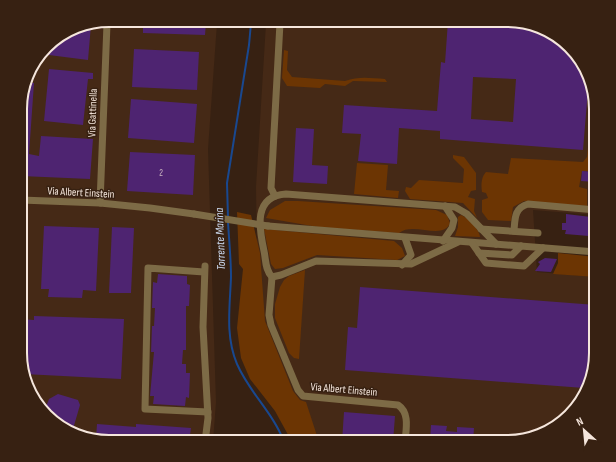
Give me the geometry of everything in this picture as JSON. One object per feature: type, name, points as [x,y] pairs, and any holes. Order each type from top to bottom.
[{"type":"street","name":"Via Gattinella","points":[[100,203],[107,27]]},
{"type":"street","points":[[280,27],[271,188],[275,196],[286,194],[455,207],[464,211],[496,244]]},
{"type":"street","name":"Via Albert Einstein","points":[[275,196],[263,208],[259,230],[266,266],[268,273],[272,277],[269,315],[271,325],[298,390],[303,396],[398,405],[403,409],[406,415],[405,435]]},
{"type":"street","name":"Via Albert Einstein","points":[[27,200],[100,203],[194,214],[268,226],[589,251]]},
{"type":"street","points":[[514,231],[515,217],[523,206],[528,204],[589,209]]},
{"type":"street","points":[[443,241],[452,228],[454,220],[445,206]]},
{"type":"street","points":[[481,229],[538,232]]},
{"type":"street","points":[[402,265],[411,255],[405,238]]},
{"type":"street","points":[[272,277],[281,276],[316,260],[402,265],[415,263],[458,242]]},
{"type":"street","points":[[472,243],[486,263],[524,266],[543,248]]},
{"type":"street","points":[[479,253],[512,255],[521,246]]},
{"type":"street","points":[[206,435],[208,412],[203,327],[204,269],[148,268],[145,409],[208,412]]},
{"type":"shaded area","points":[[109,27],[217,27],[208,149],[216,402],[214,435],[103,435],[77,429],[59,418],[47,407],[33,385],[27,359],[28,98],[31,82],[47,55],[63,41],[82,31]]},
{"type":"shaded area","points":[[266,27],[513,27],[534,31],[548,38],[569,55],[578,68],[583,77],[589,103],[589,214],[533,210],[537,272],[589,276],[589,359],[583,385],[572,403],[561,415],[543,427],[529,432],[507,435],[312,435],[264,327],[257,256],[256,187]]},
{"type":"shaded area","points":[[284,50],[288,51],[287,70],[292,77],[345,81],[355,78],[369,78],[385,79],[387,82],[353,81],[345,86],[325,84],[320,88],[287,86],[282,78]]},
{"type":"shaded area","points":[[589,138],[589,172],[582,171],[579,187],[587,189],[587,206],[524,201],[513,207],[511,221],[488,220],[482,212],[482,200],[488,198],[486,193],[482,192],[482,179],[484,174],[486,172],[508,174],[511,158],[583,162],[587,157]]},
{"type":"shaded area","points":[[453,155],[464,157],[476,173],[476,190],[471,191],[468,197],[475,199],[474,211],[477,218],[463,203],[410,199],[405,191],[406,187],[411,188],[419,180],[463,183],[464,169],[453,158]]},
{"type":"shaded area","points":[[357,163],[388,165],[386,190],[399,191],[398,198],[354,194]]},
{"type":"shaded area","points":[[285,201],[436,210],[447,215],[450,223],[446,228],[441,230],[434,231],[412,229],[399,233],[318,227],[266,218],[270,210]]},
{"type":"shaded area","points":[[237,212],[251,215],[260,253],[265,321],[293,391],[300,400],[306,402],[317,435],[288,435],[275,411],[250,379],[241,358],[237,328],[243,269],[239,264]]},
{"type":"shaded area","points":[[461,215],[473,224],[480,237],[455,236],[458,227],[458,217]]},
{"type":"shaded area","points":[[264,229],[394,241],[402,248],[405,256],[397,260],[317,255],[283,268],[275,269],[271,264]]},
{"type":"shaded area","points":[[558,253],[589,256],[589,277],[553,274],[558,263]]},
{"type":"shaded area","points":[[305,270],[299,359],[294,358],[289,353],[275,318],[275,304],[280,287],[284,280],[289,276]]},
{"type":"building","points":[[143,27],[206,27],[205,35],[143,33]]},
{"type":"building","points":[[448,27],[513,27],[534,31],[548,38],[569,55],[583,77],[587,95],[583,150],[440,139],[440,131],[399,128],[397,164],[358,161],[361,134],[342,133],[344,105],[437,111],[441,62],[445,63]],"holes":[[[473,77],[516,79],[513,122],[471,119]]]},
{"type":"building","points":[[91,29],[88,60],[47,55],[68,38],[82,31]]},
{"type":"building","points":[[134,49],[199,52],[197,90],[132,87]]},
{"type":"building","points":[[49,69],[93,73],[93,79],[88,79],[83,125],[44,121]]},
{"type":"building","points":[[31,83],[34,83],[29,154],[39,156],[41,136],[93,139],[90,179],[27,176],[27,109]]},
{"type":"building","points":[[131,99],[197,104],[194,143],[128,138]]},
{"type":"building","points":[[296,128],[314,129],[312,165],[328,166],[327,184],[293,182]]},
{"type":"building","points":[[130,152],[195,155],[193,195],[127,191]]},
{"type":"building","points":[[582,171],[589,172],[589,182],[581,181]]},
{"type":"building","points":[[566,214],[589,217],[589,236],[565,234],[566,230],[562,230],[562,223],[566,223]]},
{"type":"building","points":[[44,226],[99,228],[96,291],[83,290],[82,298],[48,297],[49,289],[41,289]]},
{"type":"building","points":[[112,227],[134,228],[131,293],[109,293]]},
{"type":"building","points":[[545,258],[557,259],[551,272],[535,271],[540,264],[538,262]]},
{"type":"building","points":[[158,274],[187,276],[187,284],[190,285],[189,306],[186,306],[186,350],[183,350],[182,364],[186,364],[186,373],[190,373],[189,398],[186,397],[185,406],[153,404],[154,396],[150,396],[154,352],[151,352],[152,326],[154,326],[155,308],[152,308],[153,282],[157,283]]},
{"type":"building","points":[[360,287],[589,304],[589,359],[581,388],[345,370],[348,327],[357,328]]},
{"type":"building","points":[[34,316],[124,319],[121,379],[30,374],[27,359],[27,320],[34,320]]},
{"type":"building","points":[[58,394],[78,400],[80,405],[74,427],[59,418],[47,407],[49,399]]},
{"type":"building","points":[[344,412],[395,416],[394,435],[342,435]]},
{"type":"building","points":[[97,424],[136,427],[136,424],[191,428],[190,435],[103,435],[96,434]]},
{"type":"building","points":[[431,425],[447,426],[446,431],[457,432],[457,427],[474,428],[474,435],[430,435]]},
{"type":"waterway","name":"Torrente Marina","points":[[228,218],[227,183],[251,27]]},
{"type":"waterway","name":"Torrente Marina","points":[[228,222],[231,277],[229,321],[233,353],[242,374],[281,435]]}]
